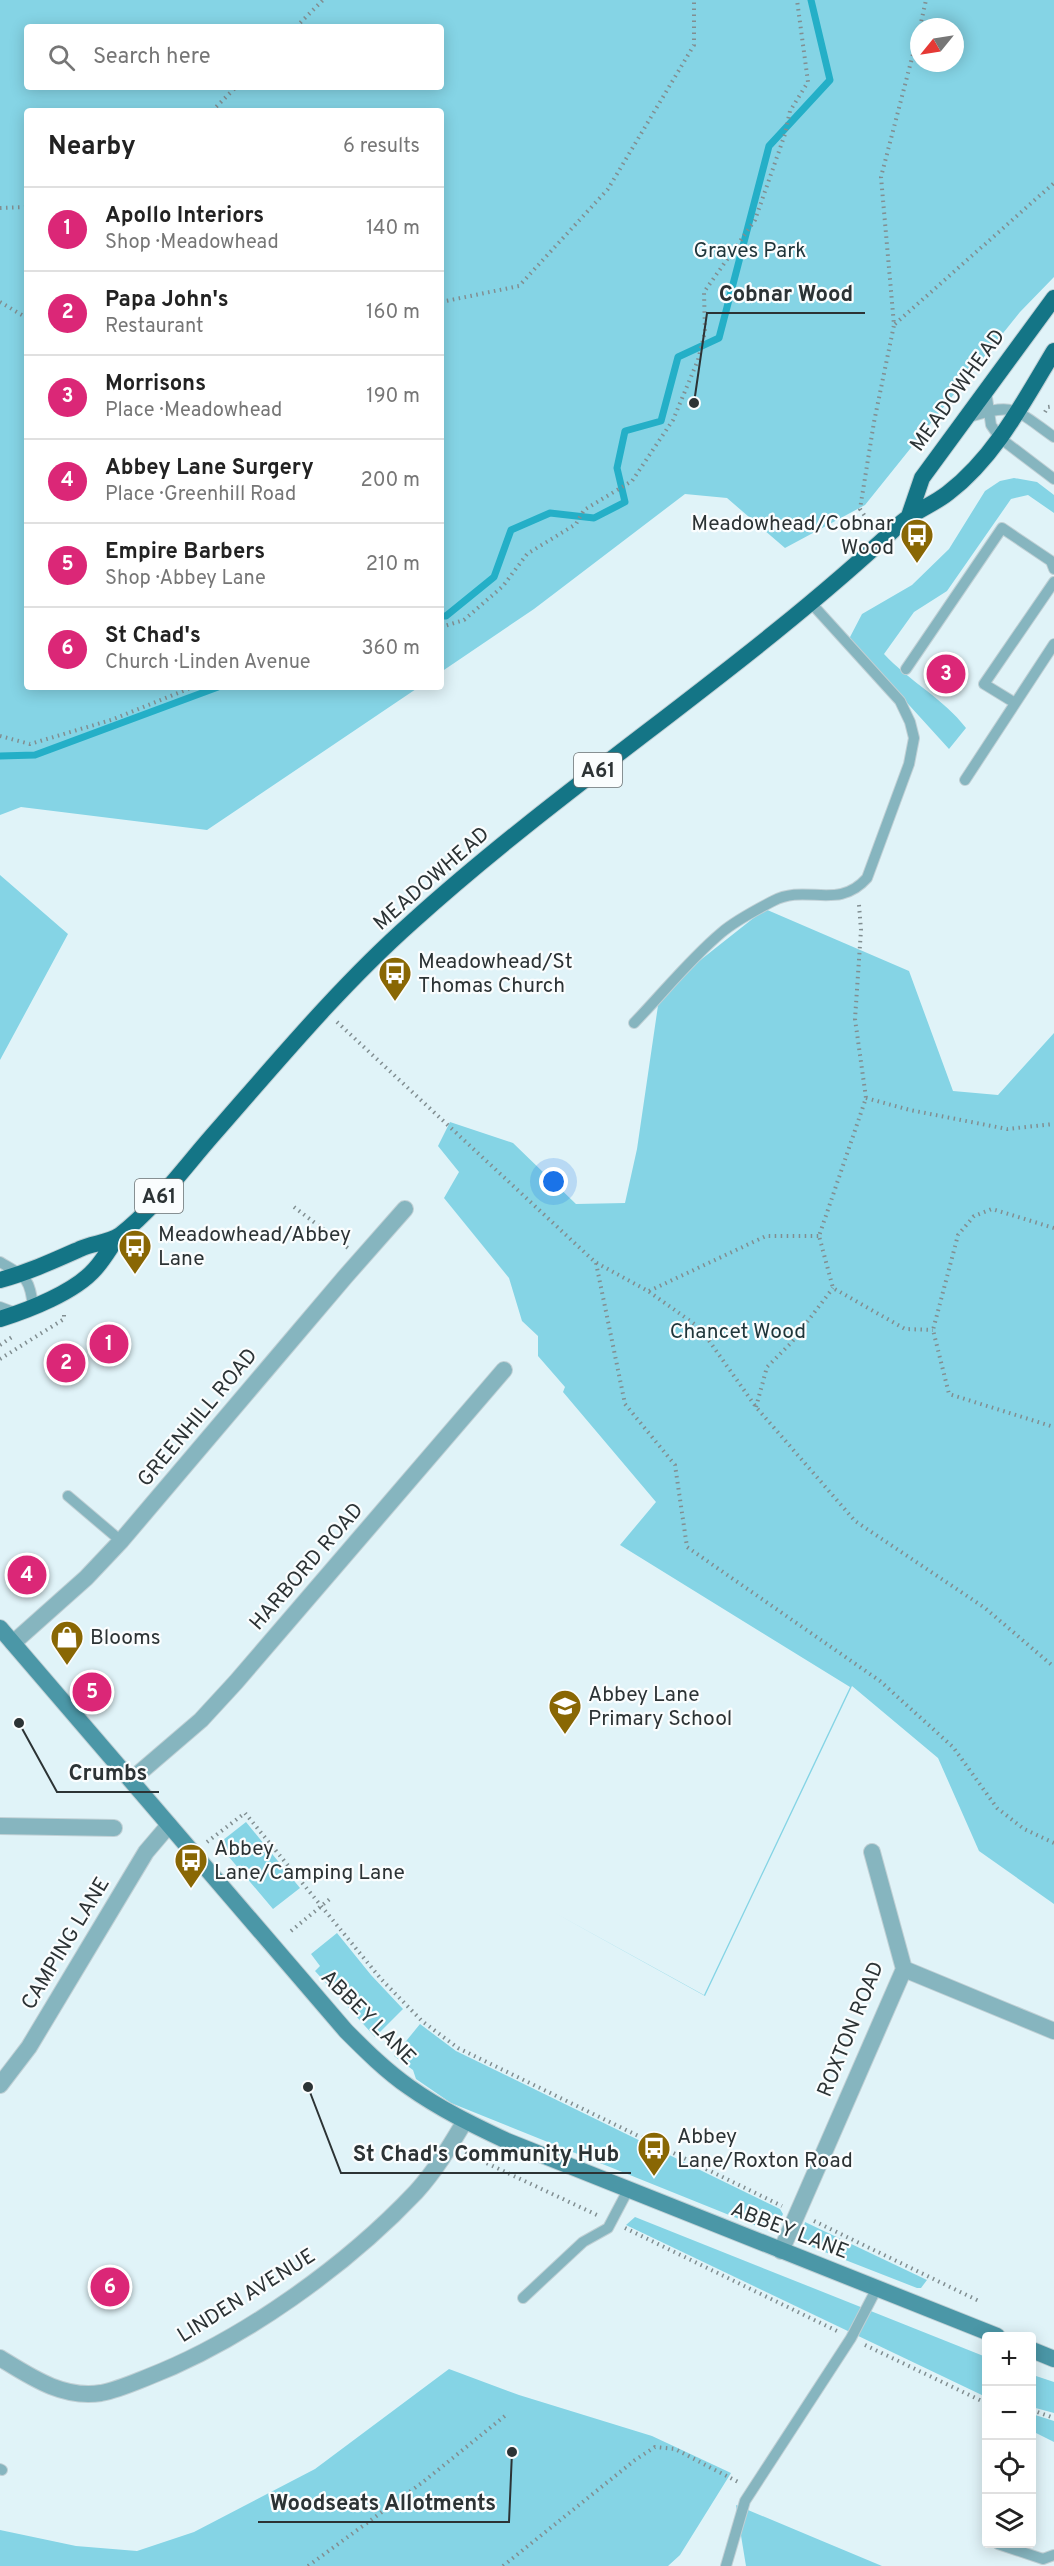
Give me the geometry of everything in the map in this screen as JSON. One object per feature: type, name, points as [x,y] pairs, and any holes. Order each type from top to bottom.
[{"type":"highway","name":"MEADOWHEAD","points":[[909,516],[922,478],[1054,298]]},
{"type":"highway","name":"MEADOWHEAD","points":[[0,1280],[60,1260],[82,1248],[117,1238],[169,1185],[323,1009],[414,919],[490,855],[811,603],[909,516],[947,494],[1000,438],[1054,351]]},
{"type":"highway","name":"A61","points":[[5,1313],[33,1307],[63,1292],[94,1271],[117,1238]]},
{"type":"main road","name":"ABBEY LANE","points":[[0,1628],[354,2040],[408,2087],[465,2121],[507,2141],[985,2332]]},
{"type":"main road","points":[[1036,2352],[1054,2359]]},
{"type":"street","name":"GREENHILL ROAD","points":[[13,1643],[86,1578],[121,1541],[405,1209]]},
{"type":"street","name":"HARBORD ROAD","points":[[130,1780],[201,1720],[236,1682],[504,1370]]},
{"type":"street","name":"CAMPING LANE","points":[[0,2085],[29,2047],[146,1852],[169,1825]]},
{"type":"street","points":[[0,1826],[114,1828]]},
{"type":"street","name":"ROXTON ROAD","points":[[781,2251],[904,1968],[872,1852]]},
{"type":"street","points":[[904,1968],[1054,2031]]},
{"type":"street","name":"LINDEN AVENUE","points":[[0,2358],[55,2389],[79,2393],[100,2393],[171,2368],[217,2344],[314,2283],[416,2192],[439,2164],[465,2121]]},
{"type":"lane","points":[[986,391],[991,425],[1000,438],[1054,479]]},
{"type":"lane","points":[[965,418],[1004,408],[1018,411],[1054,437]]},
{"type":"lane","points":[[906,669],[1002,528],[1052,561],[1054,568]]},
{"type":"lane","points":[[1015,703],[984,684],[1054,582]]},
{"type":"lane","points":[[634,1023],[722,932],[776,900],[797,893],[840,896],[857,889],[867,878],[909,764],[914,738],[900,700],[811,603]]},
{"type":"lane","points":[[965,780],[1054,644]]},
{"type":"lane","points":[[1038,668],[1054,658]]},
{"type":"lane","points":[[0,1262],[21,1274],[31,1285],[33,1307]]},
{"type":"lane","points":[[68,1496],[121,1541]]},
{"type":"lane","points":[[523,2298],[583,2242],[602,2233],[613,2222],[628,2190]]},
{"type":"lane","points":[[726,2566],[745,2501],[851,2338],[877,2288]]},
{"type":"lane","points":[[1010,2548],[1043,2559],[1054,2555]]},
{"type":"path","points":[[299,24],[323,0]]},
{"type":"path","points":[[444,301],[519,286],[608,189],[694,45],[694,0]]},
{"type":"path","points":[[444,626],[464,620],[503,586],[527,554],[576,524],[584,510],[632,481],[673,420],[698,360],[705,332],[704,292],[754,220],[785,134],[790,111],[808,82],[797,0]]},
{"type":"path","points":[[922,18],[926,0]]},
{"type":"path","points":[[882,541],[860,509],[874,422],[894,325],[881,177],[910,67]]},
{"type":"path","points":[[215,108],[233,90]]},
{"type":"path","points":[[894,325],[1054,183]]},
{"type":"path","points":[[0,208],[24,207]]},
{"type":"path","points":[[0,302],[24,316]]},
{"type":"path","points":[[0,736],[30,744],[111,720],[186,690]]},
{"type":"path","points":[[857,889],[861,930],[855,1019],[866,1098],[819,1236],[833,1288],[905,1329],[933,1330]]},
{"type":"path","points":[[323,1009],[596,1262],[648,1291],[700,1328],[756,1407],[855,1521],[985,1608],[1054,1667]]},
{"type":"path","points":[[866,1098],[910,1110],[1007,1129],[1054,1124]]},
{"type":"path","points":[[294,1207],[361,1258]]},
{"type":"path","points":[[1054,1228],[992,1209],[974,1216],[958,1235],[933,1330],[949,1394],[1054,1427]]},
{"type":"path","points":[[648,1291],[766,1236],[819,1236]]},
{"type":"path","points":[[596,1262],[625,1404],[675,1465],[687,1547],[880,1681],[953,1747],[997,1808],[1024,1829],[1054,1843]]},
{"type":"path","points":[[756,1407],[766,1367],[791,1343],[833,1288]]},
{"type":"path","points":[[0,1359],[64,1319],[63,1292]]},
{"type":"path","points":[[207,1842],[245,1813],[381,1979],[422,2021],[458,2048],[979,2301]]},
{"type":"path","points":[[291,1931],[331,1898]]},
{"type":"path","points":[[450,2146],[613,2222],[982,2401]]},
{"type":"path","points":[[1036,2411],[1054,2418]]},
{"type":"path","points":[[308,2566],[423,2482],[506,2415]]},
{"type":"path","points":[[503,2566],[635,2460],[655,2447],[675,2449],[754,2490]]},
{"type":"green space","name":"Graves Park","points":[[0,0],[1054,0],[1054,277],[1020,312],[865,505],[785,548],[727,498],[685,494],[534,609],[444,670],[444,108],[24,108],[24,690],[415,690],[207,830],[21,807],[0,815]]},
{"type":"green space","points":[[1014,478],[1037,482],[1054,495],[1054,513],[1028,495],[1011,499],[947,591],[914,612],[884,654],[947,708],[966,728],[949,749],[849,639],[862,614],[912,585],[949,549],[985,491],[1000,481]]},
{"type":"green space","points":[[0,875],[68,934],[0,1060]]},
{"type":"green space","name":"Chancet Wood","points":[[765,909],[909,971],[953,1091],[998,1095],[1054,1033],[1054,1904],[979,1851],[938,1758],[852,1686],[705,1996],[555,1913],[704,1995],[850,1687],[620,1545],[656,1502],[563,1392],[565,1387],[538,1356],[538,1336],[522,1321],[509,1278],[444,1198],[459,1172],[438,1146],[450,1122],[513,1143],[576,1204],[625,1203],[637,1149],[660,992]]},
{"type":"green space","points":[[246,1822],[300,1888],[273,1909],[218,1844]]},
{"type":"green space","points":[[337,1933],[371,1975],[403,2009],[375,2037],[315,1971],[320,1966],[311,1954]]},
{"type":"green space","points":[[420,2024],[456,2051],[780,2209],[783,2214],[779,2222],[766,2228],[754,2225],[451,2103],[416,2079],[413,2070],[394,2056]]},
{"type":"green space","points":[[635,2217],[982,2355],[982,2395],[626,2225]]},
{"type":"green space","points":[[805,2222],[927,2280],[921,2288],[917,2288],[812,2247],[802,2236]]},
{"type":"green space","points":[[449,2369],[519,2395],[652,2436],[731,2473],[680,2555],[668,2566],[0,2566],[0,2530],[76,2546],[137,2551],[194,2532],[315,2469]]},
{"type":"green space","points":[[1036,2376],[1054,2382],[1054,2413],[1036,2408]]},
{"type":"green space","points":[[1036,2415],[1054,2421],[1054,2442],[1036,2433]]},
{"type":"green space","points":[[736,2505],[882,2566],[746,2566]]},
{"type":"waterway","points":[[444,616],[494,577],[511,530],[550,513],[594,518],[625,502],[617,468],[625,431],[661,421],[678,357],[719,338],[769,146],[830,80],[811,0]]},
{"type":"waterway","points":[[0,756],[35,755],[210,690]]},
{"type":"place","name":"Cobnar Wood","points":[[694,403]]},
{"type":"place","name":"Meadowhead/Cobnar Wood","points":[[917,564]]},
{"type":"place","name":"Morrisons","points":[[946,674]]},
{"type":"place","name":"Meadowhead/St Thomas Church","points":[[395,1002]]},
{"type":"place","name":"Meadowhead/Abbey Lane","points":[[135,1275]]},
{"type":"place","name":"Apollo Interiors","points":[[109,1344]]},
{"type":"place","name":"Papa John's","points":[[66,1363]]},
{"type":"place","name":"Abbey Lane Surgery","points":[[27,1575]]},
{"type":"place","name":"Blooms","points":[[67,1666]]},
{"type":"place","name":"Empire Barbers","points":[[92,1692]]},
{"type":"place","name":"Crumbs","points":[[19,1723]]},
{"type":"place","name":"Abbey Lane Primary School","points":[[565,1735]]},
{"type":"place","name":"Abbey Lane/Camping Lane","points":[[191,1889]]},
{"type":"place","name":"St Chad's Community Hub","points":[[308,2087]]},
{"type":"place","name":"Abbey Lane/Roxton Road","points":[[654,2177]]},
{"type":"place","name":"St Chad's","points":[[110,2287]]},
{"type":"place","name":"Woodseats Allotments","points":[[512,2452]]}]
